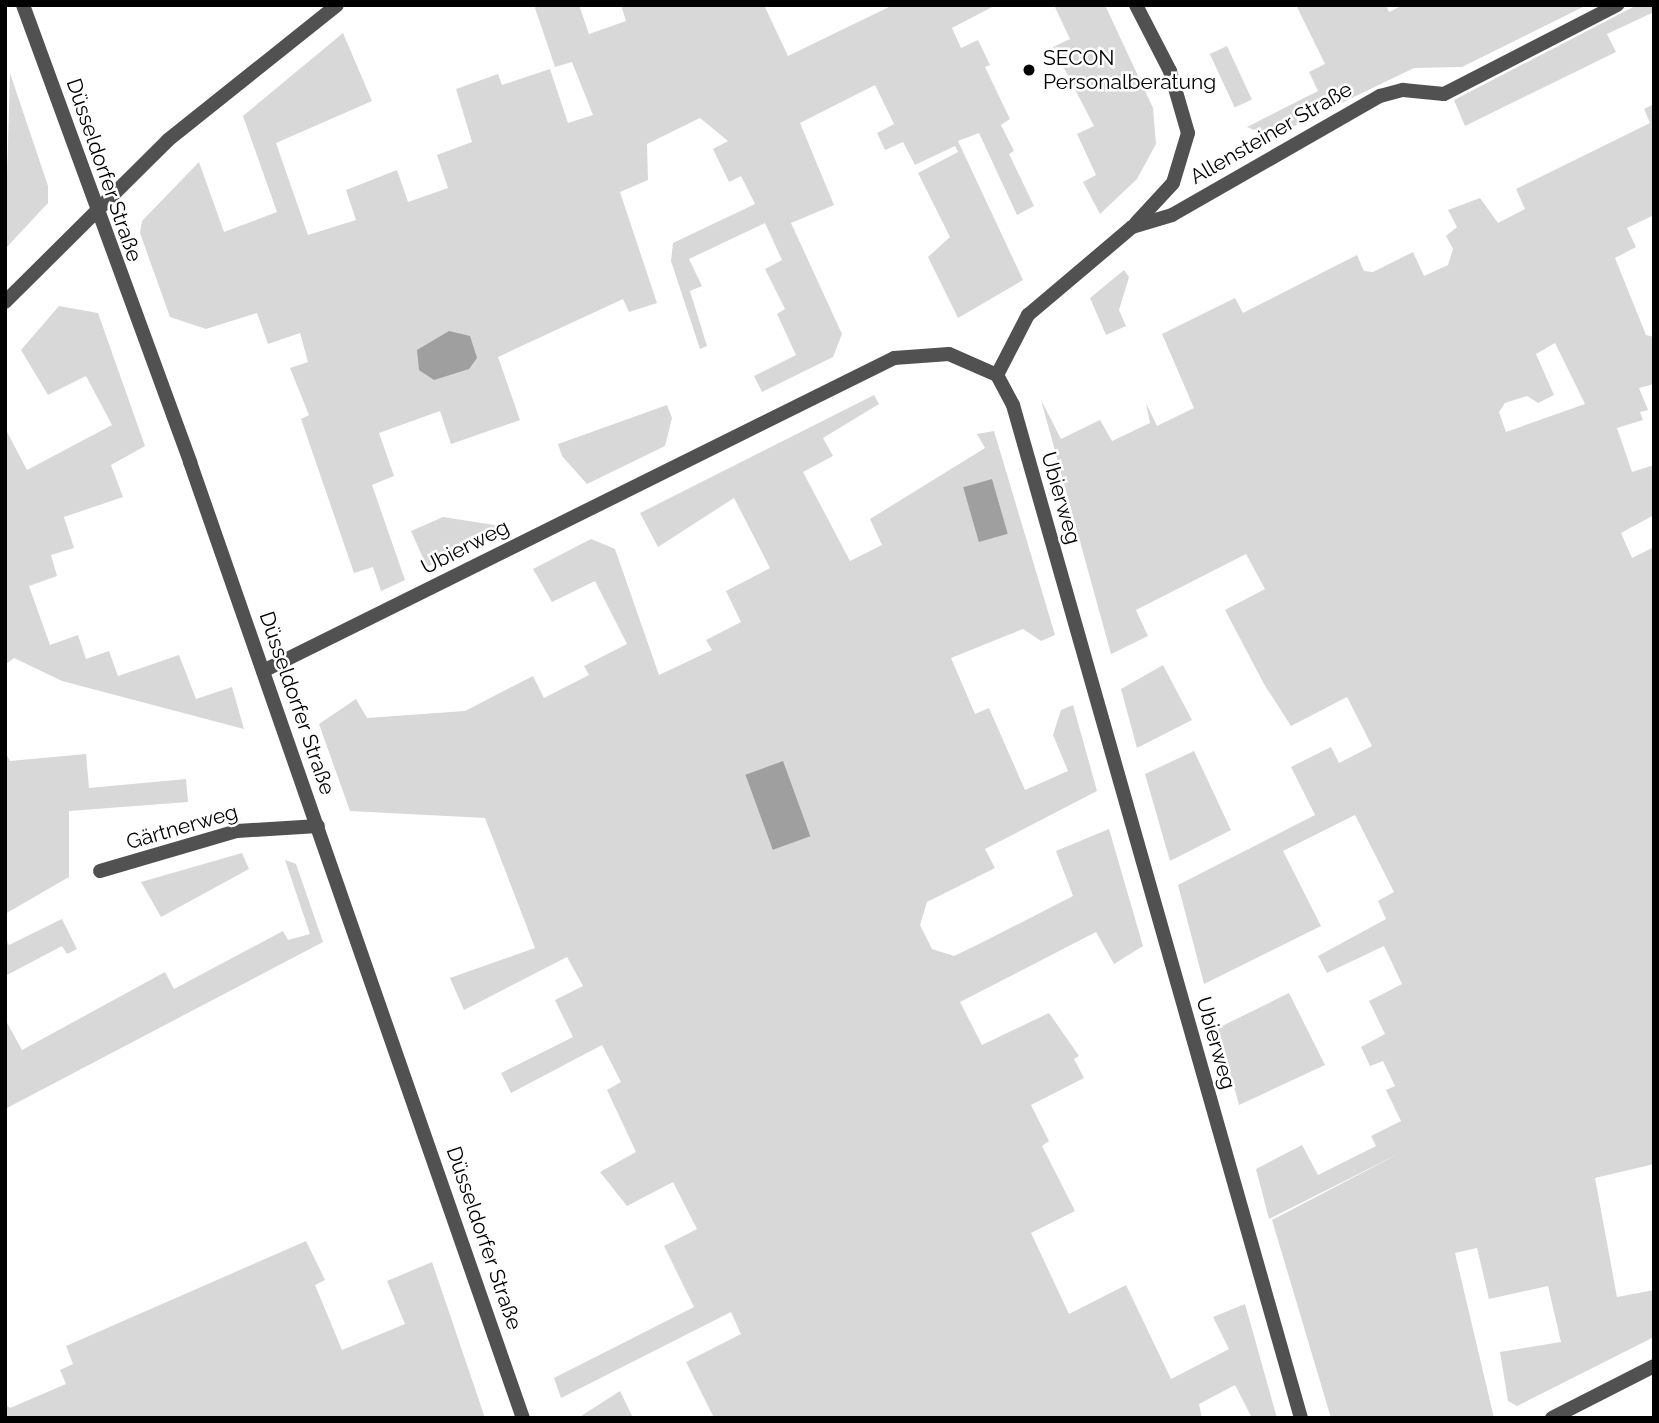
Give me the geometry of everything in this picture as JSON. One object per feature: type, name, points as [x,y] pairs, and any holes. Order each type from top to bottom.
[{"type":"street","name":"Düsseldorfer Straße","points":[[23,5],[93,209],[263,671],[523,1418]]},
{"type":"street","points":[[5,302],[93,209],[168,140],[337,5]]},
{"type":"street","points":[[1132,227],[1173,183],[1188,133],[1170,71],[1136,5]]},
{"type":"street","name":"Allensteiner Straße","points":[[997,375],[1028,315],[1132,227],[1172,215],[1380,96],[1403,90],[1444,94],[1617,5]]},
{"type":"street","name":"Ubierweg","points":[[263,671],[894,358],[949,354],[997,375],[1013,405],[1301,1418]]},
{"type":"street","name":"Gärtnerweg","points":[[100,871],[237,831],[318,827]]},
{"type":"street","points":[[1552,1418],[1654,1366]]},
{"type":"shaded area","points":[[534,5],[579,5],[589,34],[626,21],[621,5],[764,5],[788,56],[893,5],[996,5],[952,28],[961,48],[978,40],[990,65],[985,67],[1010,119],[1001,125],[1014,151],[1009,154],[1034,206],[1017,215],[979,133],[958,141],[1023,280],[958,318],[928,257],[950,237],[918,173],[958,152],[955,146],[915,165],[903,142],[885,150],[877,133],[894,124],[875,85],[800,123],[834,205],[791,223],[842,334],[833,357],[762,392],[754,376],[796,355],[777,314],[785,309],[765,269],[782,260],[765,223],[689,259],[702,286],[690,291],[707,346],[700,349],[671,261],[673,243],[755,204],[741,176],[729,182],[713,149],[728,141],[700,118],[647,144],[648,180],[620,192],[657,303],[629,312],[623,299],[498,357],[520,420],[451,444],[440,411],[379,433],[394,476],[372,485],[405,580],[381,591],[373,567],[354,573],[301,419],[309,415],[290,368],[308,362],[300,333],[268,344],[257,313],[206,329],[170,317],[140,233],[142,221],[199,162],[224,232],[277,212],[243,116],[343,33],[372,101],[276,143],[308,235],[356,220],[346,190],[397,170],[408,202],[448,188],[437,155],[472,142],[456,89],[498,74],[502,85],[550,69],[568,123],[593,115],[572,62],[555,67]]},
{"type":"shaded area","points":[[1054,5],[1105,5],[1153,108],[1156,144],[1137,179],[1100,214],[1083,182],[1096,175],[1077,134],[1094,126],[1053,47],[1070,39]]},
{"type":"shaded area","points":[[1296,5],[1386,5],[1389,12],[1403,5],[1587,5],[1462,67],[1414,68],[1271,137],[1247,127],[1318,91],[1309,72],[1325,64]]},
{"type":"shaded area","points":[[1637,5],[1654,5],[1654,12],[1607,34],[1616,52],[1465,126],[1454,100]]},
{"type":"shaded area","points":[[1227,46],[1252,99],[1235,108],[1210,54]]},
{"type":"shaded area","points":[[10,73],[48,186],[48,203],[5,249]]},
{"type":"shaded area","points":[[1654,104],[1654,215],[1627,228],[1636,247],[1615,258],[1646,335],[1654,337],[1654,384],[1639,388],[1648,410],[1640,412],[1643,420],[1617,428],[1632,472],[1654,465],[1654,515],[1621,533],[1632,558],[1654,547],[1654,1164],[1595,1178],[1617,1297],[1654,1290],[1654,1337],[1517,1406],[1508,1401],[1500,1352],[1561,1342],[1548,1286],[1489,1299],[1477,1248],[1455,1253],[1494,1418],[1331,1418],[1272,1220],[1402,1152],[1269,1219],[1256,1169],[1302,1145],[1318,1175],[1376,1146],[1371,1136],[1401,1121],[1386,1090],[1395,1086],[1383,1061],[1370,1066],[1361,1047],[1385,1034],[1369,1001],[1402,984],[1384,946],[1327,973],[1318,956],[1386,919],[1378,901],[1394,892],[1355,815],[1283,851],[1321,926],[1204,984],[1178,885],[1315,815],[1291,767],[1331,747],[1339,763],[1372,746],[1347,697],[1291,726],[1264,684],[1225,610],[1265,589],[1246,554],[1136,610],[1148,636],[1111,654],[1041,400],[1061,439],[1100,420],[1112,441],[1150,423],[1146,403],[1157,426],[1194,408],[1162,334],[1235,298],[1243,313],[1357,255],[1364,271],[1373,272],[1413,252],[1424,276],[1448,265],[1453,249],[1446,236],[1457,227],[1448,210],[1480,198],[1498,223],[1525,209],[1516,189],[1650,123],[1644,109]],"holes":[[[1555,343],[1585,404],[1506,432],[1499,412],[1505,403],[1527,396],[1538,403],[1554,395],[1536,354]]]},
{"type":"shaded area","points":[[1124,270],[1129,277],[1119,310],[1126,326],[1106,335],[1090,298]]},
{"type":"shaded area","points":[[59,306],[98,313],[145,446],[111,465],[123,497],[64,517],[74,548],[51,555],[57,576],[29,586],[50,645],[78,635],[86,659],[109,651],[118,676],[179,655],[196,699],[232,687],[244,729],[62,681],[14,658],[5,665],[5,428],[27,470],[112,425],[86,376],[48,395],[21,350]]},
{"type":"shaded area","points":[[449,331],[470,336],[477,358],[469,369],[434,380],[419,370],[417,350]]},
{"type":"shaded area","points":[[874,395],[879,404],[823,438],[833,456],[803,472],[850,561],[882,545],[870,519],[985,448],[977,434],[994,431],[1055,635],[1041,641],[1023,629],[951,658],[975,714],[989,708],[1025,790],[1068,771],[1053,735],[1061,710],[1073,705],[1097,791],[985,849],[995,868],[927,902],[920,925],[932,949],[954,956],[983,942],[1073,896],[1056,851],[1109,829],[1143,946],[1114,964],[1096,932],[960,1002],[982,1045],[1049,1013],[1079,1056],[1074,1059],[1084,1078],[1031,1105],[1049,1141],[1042,1146],[1075,1211],[1031,1233],[1069,1314],[1126,1285],[1171,1379],[1229,1349],[1213,1317],[1245,1304],[1277,1418],[1252,1418],[1235,1385],[1199,1404],[1202,1418],[714,1418],[686,1362],[741,1334],[731,1312],[561,1398],[554,1378],[694,1307],[664,1246],[697,1229],[673,1182],[627,1206],[600,1172],[636,1152],[607,1090],[621,1082],[602,1045],[511,1093],[501,1073],[573,1037],[555,1000],[583,986],[567,957],[464,1010],[450,978],[535,948],[485,818],[350,811],[319,724],[356,699],[367,718],[465,711],[533,676],[544,698],[589,675],[584,666],[627,644],[595,581],[552,602],[533,569],[591,539],[615,549],[659,675],[712,650],[706,640],[741,622],[726,591],[770,568],[734,498],[658,547],[640,513]]},
{"type":"shaded area","points":[[667,405],[672,418],[665,446],[587,484],[562,456],[558,444]]},
{"type":"shaded area","points":[[992,479],[1008,534],[979,542],[963,487]]},
{"type":"shaded area","points":[[443,517],[507,527],[427,567],[411,531]]},
{"type":"shaded area","points":[[1163,665],[1192,720],[1137,748],[1121,689]]},
{"type":"shaded area","points":[[1194,751],[1231,830],[1170,861],[1145,774]]},
{"type":"shaded area","points":[[5,752],[10,761],[86,754],[89,788],[186,779],[188,802],[69,811],[69,877],[5,914]]},
{"type":"shaded area","points":[[783,761],[810,836],[773,850],[745,775]]},
{"type":"shaded area","points":[[242,853],[249,869],[161,917],[141,882]]},
{"type":"shaded area","points":[[285,860],[296,864],[323,942],[5,1109],[5,1019],[22,1050],[165,972],[174,989],[283,931],[288,940],[310,934]]},
{"type":"shaded area","points":[[62,919],[77,949],[67,954],[62,946],[5,976],[5,937],[9,945]]},
{"type":"shaded area","points":[[1289,993],[1325,1065],[1239,1105],[1218,1028]]},
{"type":"shaded area","points":[[306,1241],[325,1280],[315,1285],[342,1350],[405,1324],[387,1281],[432,1262],[485,1418],[5,1418],[5,1404],[10,1408],[66,1384],[60,1370],[73,1364],[66,1346]]},
{"type":"shaded area","points":[[620,1391],[633,1418],[578,1418]]},
{"type":"place","name":"SECON Personalberatung","points":[[1029,70]]}]
